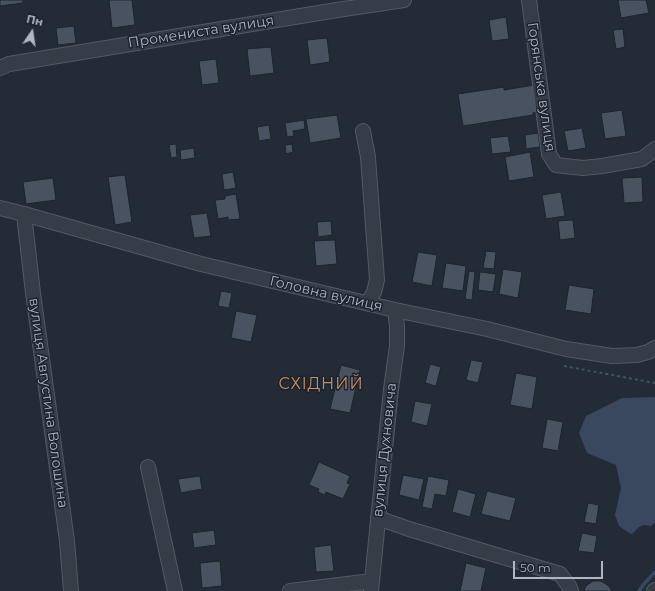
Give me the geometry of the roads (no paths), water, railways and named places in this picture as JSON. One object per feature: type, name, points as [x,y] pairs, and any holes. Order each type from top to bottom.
[{"type":"street","name":"Промениста вулиця","points":[[0,68],[9,64],[404,0]]},
{"type":"street","name":"Горянська вулиця","points":[[528,0],[549,154],[556,165],[582,168],[602,166],[642,159],[655,149]]},
{"type":"street","points":[[363,131],[368,157],[377,280],[374,292],[368,303]]},
{"type":"street","name":"Головна вулиця","points":[[0,208],[201,264],[395,310],[487,329],[566,349],[612,356],[637,355],[655,348]]},
{"type":"street","name":"вулиця Августина Волошина","points":[[24,214],[33,293],[67,541],[71,591]]},
{"type":"street","name":"вулиця Духновича","points":[[371,586],[391,389],[397,346],[395,310]]},
{"type":"street","points":[[148,467],[176,591]]},
{"type":"street","points":[[378,518],[408,529],[560,574],[570,588]]},
{"type":"street","points":[[290,591],[371,586]]},
{"type":"water","points":[[655,397],[655,522],[651,526],[644,525],[639,527],[632,534],[619,526],[615,515],[621,488],[616,465],[587,453],[579,433],[586,416],[622,398]]},
{"type":"waterway","points":[[639,591],[655,572]]},
{"type":"district","name":"СХІДНИЙ","points":[[321,384]]}]
